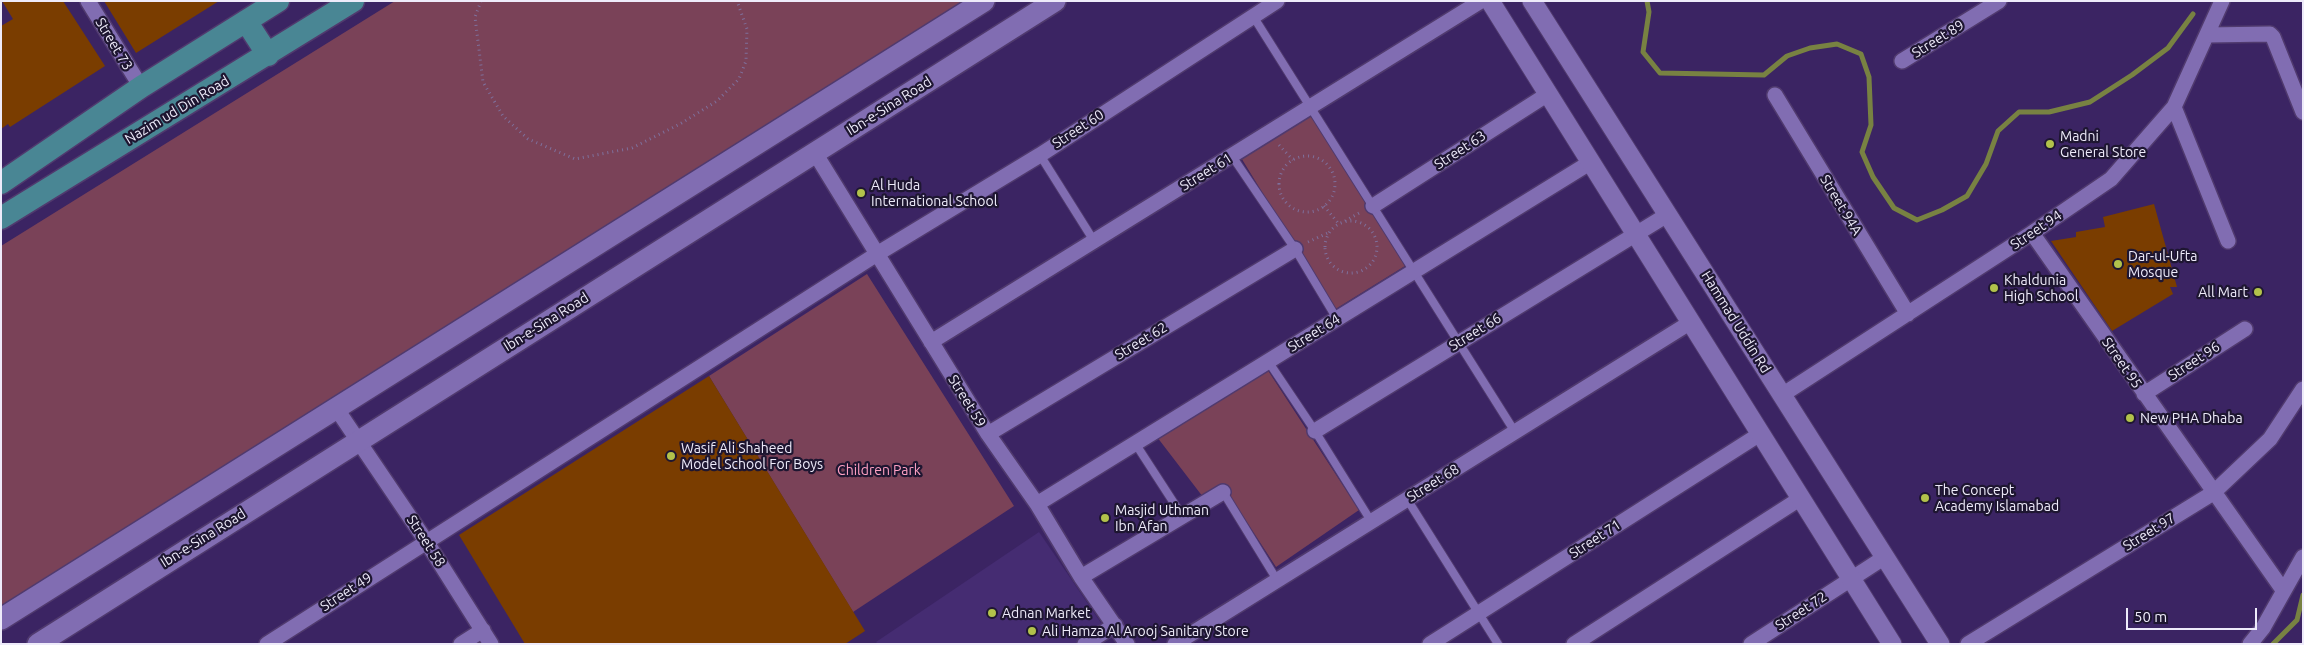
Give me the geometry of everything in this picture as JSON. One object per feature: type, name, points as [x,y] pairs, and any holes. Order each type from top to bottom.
[{"type":"main road","points":[[1,183],[141,87],[278,1]]},
{"type":"main road","name":"Nazim ud Din Road","points":[[1,218],[353,1]]},
{"type":"main road","points":[[1,619],[984,1]]},
{"type":"main road","name":"Ibn-e-Sina Road","points":[[38,644],[1055,1]]},
{"type":"main road","points":[[246,21],[268,55]]},
{"type":"main road","points":[[20,171],[37,196]]},
{"type":"street","name":"Street 73","points":[[88,1],[141,87]]},
{"type":"street","name":"Street 60","points":[[426,540],[877,254],[1040,154],[1277,1]]},
{"type":"street","name":"Street 61","points":[[931,342],[1481,1]]},
{"type":"street","points":[[1490,1],[1892,644]]},
{"type":"street","name":"Hammad Uddin Rd","points":[[1532,1],[1940,644]]},
{"type":"street","name":"Street 89","points":[[1902,61],[1999,1]]},
{"type":"street","name":"Street 94","points":[[1782,395],[2032,233],[2111,179],[2174,107],[2222,1]]},
{"type":"street","points":[[2207,35],[2270,34],[2303,112]]},
{"type":"street","name":"Street 63","points":[[1373,206],[1548,94]]},
{"type":"street","name":"Street 94A","points":[[1775,95],[1908,314]]},
{"type":"street","points":[[2174,107],[2228,241]]},
{"type":"street","name":"Street 59","points":[[815,153],[988,434],[1037,504],[1081,577],[1127,644]]},
{"type":"street","name":"Street 64","points":[[1037,504],[1591,162]]},
{"type":"street","name":"Street 66","points":[[1316,431],[1667,215]]},
{"type":"street","name":"Street 95","points":[[2032,233],[2283,590]]},
{"type":"street","name":"Street 62","points":[[988,434],[1295,249]]},
{"type":"street","name":"Street 68","points":[[1175,644],[1690,322]]},
{"type":"street","name":"Street 96","points":[[2144,394],[2245,329]]},
{"type":"street","name":"Street 97","points":[[1968,644],[2214,493],[2270,439],[2303,389]]},
{"type":"street","name":"Street 58","points":[[336,408],[426,540],[491,644]]},
{"type":"street","name":"Street 71","points":[[1430,644],[1760,434]]},
{"type":"street","points":[[1081,577],[1223,492]]},
{"type":"street","points":[[1574,644],[1801,498]]},
{"type":"street","name":"Street 49","points":[[267,644],[426,540]]},
{"type":"street","name":"Street 72","points":[[1751,644],[1885,556]]},
{"type":"street","points":[[2250,644],[2263,628],[2303,557]]},
{"type":"street","points":[[1085,644],[1115,625]]},
{"type":"street","points":[[461,644],[483,630]]},
{"type":"lane","points":[[1253,16],[1515,432]]},
{"type":"lane","points":[[1040,154],[1094,241]]},
{"type":"lane","points":[[1232,156],[1295,249],[1337,319]]},
{"type":"lane","points":[[1268,361],[1316,431],[1372,521]]},
{"type":"lane","points":[[1135,443],[1184,517]]},
{"type":"lane","points":[[1223,492],[1277,580]]},
{"type":"lane","points":[[1407,499],[1498,644]]},
{"type":"path","points":[[481,1],[476,17],[482,82],[503,116],[528,139],[575,159],[632,148],[680,124],[723,95],[739,79],[746,61],[747,29],[737,1]]},
{"type":"path","points":[[1269,133],[1293,160]]},
{"type":"path","points":[[1311,157],[1327,165],[1332,173],[1334,191],[1330,200],[1324,206],[1307,212],[1298,210],[1284,199],[1279,182],[1286,166],[1293,160],[1311,157]]},
{"type":"path","points":[[1324,206],[1338,224]]},
{"type":"path","points":[[1295,249],[1330,232],[1338,224],[1373,206]]},
{"type":"path","points":[[1330,232],[1325,249],[1332,265],[1347,274],[1356,274],[1372,265],[1378,250],[1374,234],[1362,223],[1346,222],[1338,224]]},
{"type":"shaded area","name":"Adnan Market","points":[[1039,532],[1103,626],[1076,644],[878,644],[876,642]]},
{"type":"green space","points":[[395,1],[967,1],[1,610],[1,246]]},
{"type":"green space","points":[[1311,112],[1405,266],[1334,310],[1240,156]]},
{"type":"green space","name":"Children Park","points":[[867,274],[1014,506],[853,612],[709,376]]},
{"type":"green space","points":[[1267,369],[1359,510],[1276,567],[1224,487],[1203,497],[1157,437]]},
{"type":"building","points":[[2,1],[63,1],[105,66],[10,127],[8,124],[1,129],[1,26],[13,19]]},
{"type":"building","points":[[104,1],[219,1],[136,53]]},
{"type":"building","name":"Dar-ul-Ufta Mosque","points":[[2154,204],[2177,287],[2170,287],[2173,294],[2112,331],[2051,241],[2076,237],[2076,232],[2105,227],[2103,217]]},
{"type":"building","name":"Wasif Ali Shaheed Model School For Boys","points":[[709,376],[865,631],[845,644],[525,644],[459,535]]},
{"type":"waterway","points":[[1647,1],[1649,12],[1643,52],[1660,73],[1764,75],[1787,56],[1810,48],[1837,44],[1861,54],[1869,77],[1871,125],[1862,152],[1873,177],[1894,208],[1917,220],[1942,210],[1967,196],[1986,164],[1998,131],[2019,112],[2049,112],[2090,102],[2132,75],[2168,48],[2193,14]]},
{"type":"waterway","points":[[2273,644],[2297,620],[2303,595]]},
{"type":"place","name":"Madni General Store","points":[[2050,144]]},
{"type":"place","name":"Al Huda International School","points":[[861,193]]},
{"type":"place","name":"Dar-ul-Ufta Mosque","points":[[2118,264]]},
{"type":"place","name":"Khaldunia High School","points":[[1994,288]]},
{"type":"place","name":"All Mart","points":[[2258,292]]},
{"type":"place","name":"New PHA Dhaba","points":[[2130,418]]},
{"type":"place","name":"Wasif Ali Shaheed Model School For Boys","points":[[671,456]]},
{"type":"place","name":"The Concept Academy Islamabad","points":[[1925,498]]},
{"type":"place","name":"Masjid Uthman Ibn Afan","points":[[1105,518]]},
{"type":"place","name":"Adnan Market","points":[[992,613]]},
{"type":"place","name":"Ali Hamza Al Arooj Sanitary Store","points":[[1032,631]]}]
